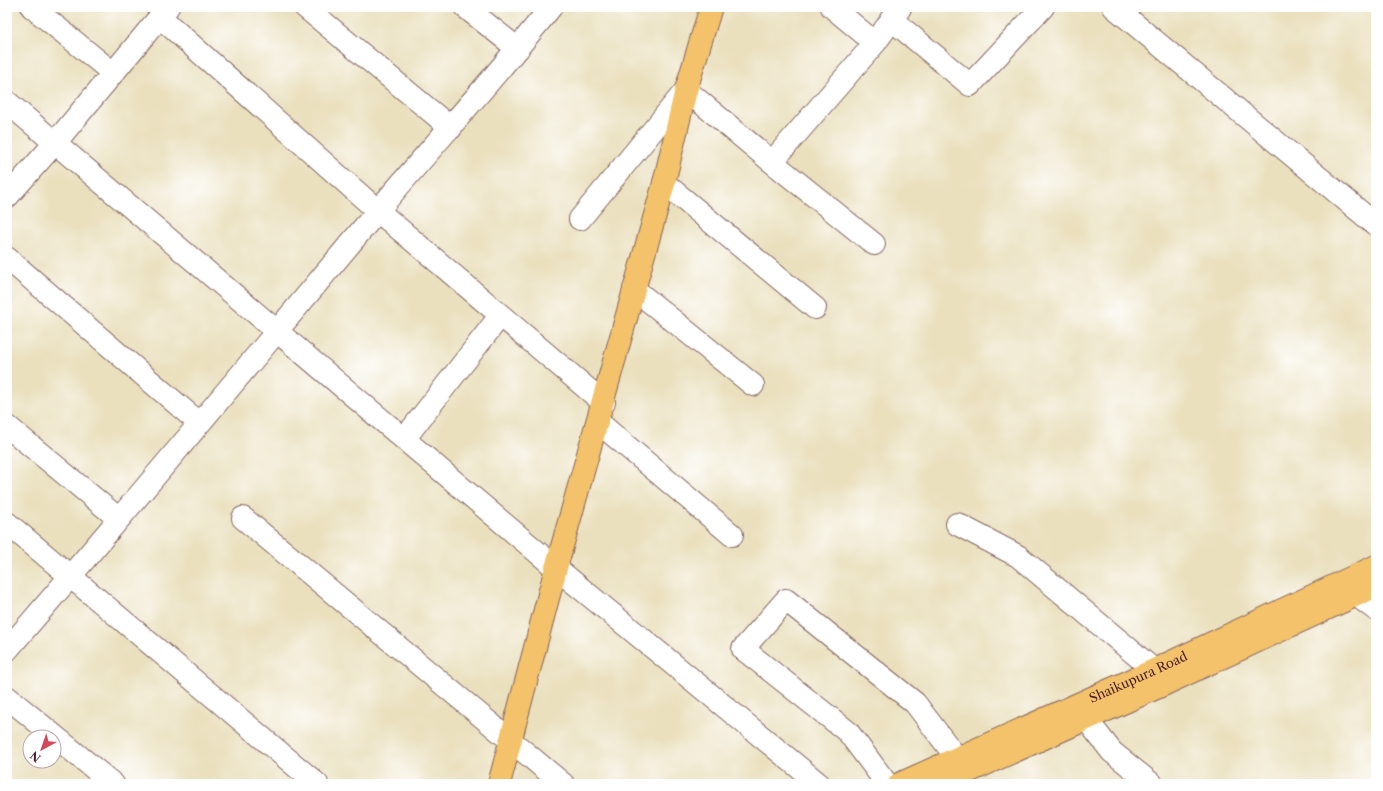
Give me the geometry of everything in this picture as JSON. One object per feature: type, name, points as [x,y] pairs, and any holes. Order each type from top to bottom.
[{"type":"main road","points":[[499,784],[556,568],[601,413],[664,183],[686,90],[711,7]]},
{"type":"main road","name":"Shaikupura Road","points":[[899,784],[956,757],[1154,670],[1376,566]]},
{"type":"main road","name":"Shaikupura Road","points":[[940,784],[1086,720],[1376,586]]},
{"type":"street","points":[[32,7],[113,73]]},
{"type":"street","points":[[305,7],[451,128]]},
{"type":"street","points":[[465,7],[518,50]]},
{"type":"street","points":[[7,650],[378,211],[518,50],[552,7]]},
{"type":"street","points":[[832,7],[876,43]]},
{"type":"street","points":[[772,162],[876,43],[896,13],[970,85],[1043,7]]},
{"type":"street","points":[[1114,7],[1376,225]]},
{"type":"street","points":[[7,197],[55,143],[164,12],[378,211],[500,316],[601,413],[732,535]]},
{"type":"street","points":[[580,219],[686,90],[772,162],[874,244]]},
{"type":"street","points":[[7,102],[405,438],[556,568],[819,784]]},
{"type":"street","points":[[664,183],[815,308]]},
{"type":"street","points":[[7,258],[199,423]]},
{"type":"street","points":[[634,289],[753,385]]},
{"type":"street","points":[[405,438],[500,316]]},
{"type":"street","points":[[7,426],[119,519]]},
{"type":"street","points":[[243,518],[563,784]]},
{"type":"street","points":[[7,523],[317,784]]},
{"type":"street","points":[[957,524],[1018,556],[1154,670]]},
{"type":"street","points":[[1356,595],[1376,610]]},
{"type":"street","points":[[887,784],[848,732],[743,649],[786,600],[915,703],[956,757]]},
{"type":"street","points":[[7,697],[113,784]]},
{"type":"street","points":[[1086,720],[1112,752],[1152,784]]}]
